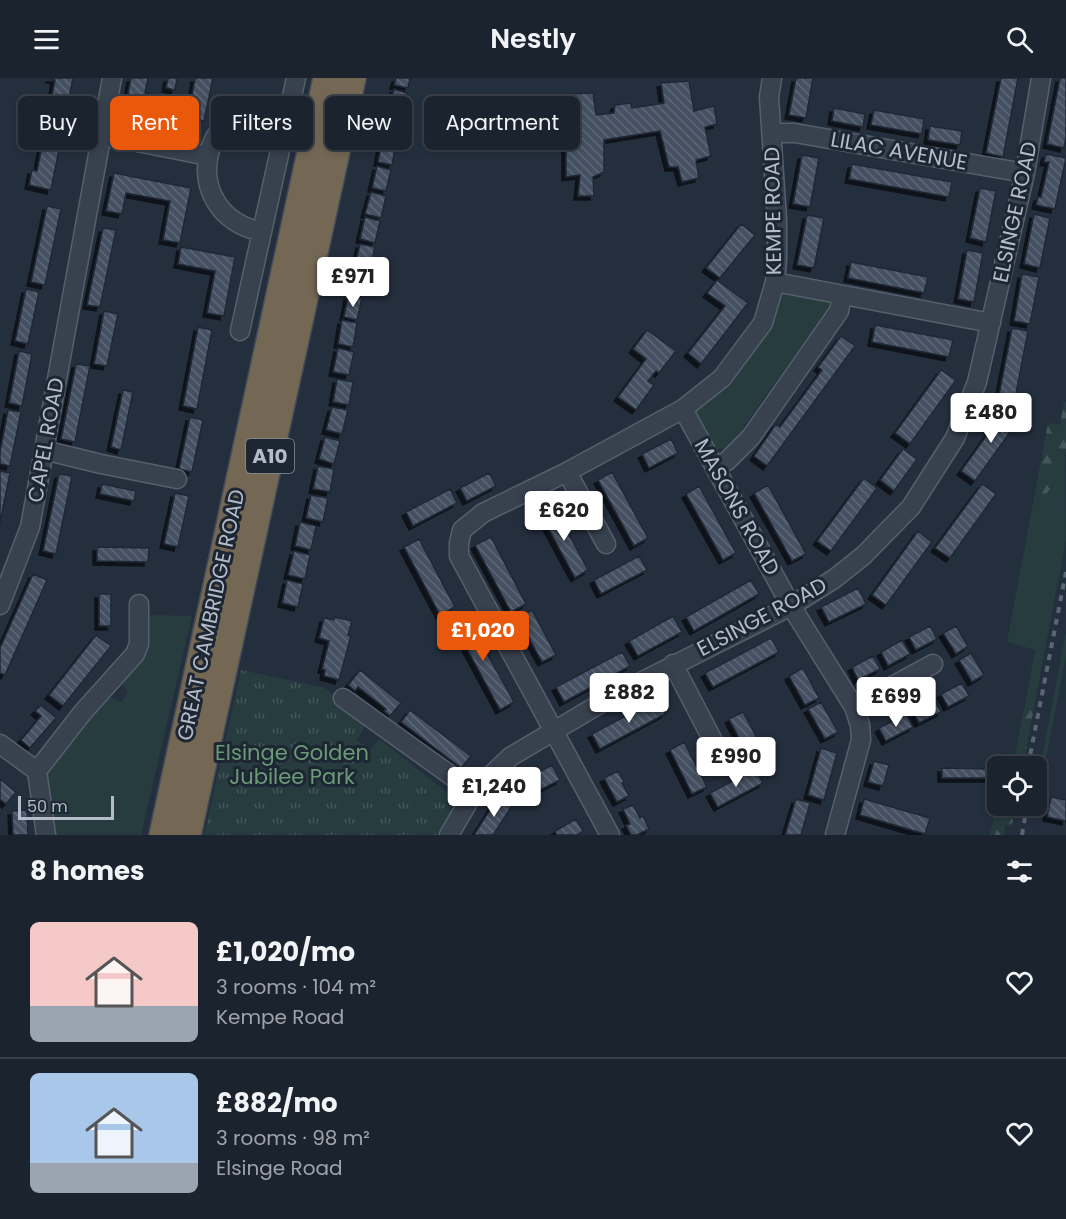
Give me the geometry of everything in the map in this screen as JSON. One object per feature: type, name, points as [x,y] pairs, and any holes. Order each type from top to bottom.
[{"type":"highway","name":"GREAT CAMBRIDGE ROAD","points":[[162,835],[327,78]]},
{"type":"highway","name":"GREAT CAMBRIDGE ROAD","points":[[187,835],[352,78]]},
{"type":"street","name":"CAPEL ROAD","points":[[0,605],[30,527],[112,78]]},
{"type":"street","points":[[292,96],[296,78]]},
{"type":"street","name":"KEMPE ROAD","points":[[607,834],[554,730],[459,556],[459,543],[462,530],[483,513],[567,472],[683,409],[722,378],[763,323],[775,282],[777,220],[769,97],[772,78]]},
{"type":"street","name":"ELSINGE ROAD","points":[[449,835],[474,792],[510,757],[673,664],[791,606],[848,568],[911,507],[955,438],[977,382],[1025,173],[1041,78]]},
{"type":"street","name":"LILAC AVENUE","points":[[772,133],[795,133],[1025,173]]},
{"type":"street","points":[[102,135],[208,156]]},
{"type":"street","points":[[211,148],[208,156],[207,181],[221,210],[238,224],[262,232]]},
{"type":"street","points":[[240,331],[280,150]]},
{"type":"street","points":[[775,282],[991,323]]},
{"type":"street","points":[[716,468],[727,461],[751,437],[839,311],[842,295]]},
{"type":"street","name":"MASONS ROAD","points":[[683,409],[791,606],[854,707],[860,725],[861,740],[835,835]]},
{"type":"street","points":[[44,450],[177,479]]},
{"type":"street","points":[[567,472],[606,544]]},
{"type":"street","points":[[37,771],[83,712],[135,654],[139,644],[139,604]]},
{"type":"street","points":[[673,664],[722,758]]},
{"type":"street","points":[[854,707],[933,664]]},
{"type":"street","points":[[343,698],[474,792]]},
{"type":"street","points":[[0,744],[37,771],[46,835]]},
{"type":"green space","points":[[785,289],[832,302],[833,310],[818,334],[808,337],[744,426],[737,441],[724,448],[713,450],[694,415],[744,367],[759,341],[777,295]]},
{"type":"green space","points":[[1064,402],[1066,402],[1066,452],[1060,474],[1042,501],[1033,503],[1048,423],[1060,425]]},
{"type":"green space","points":[[1065,452],[1066,540],[1033,713],[1025,704],[1035,650],[1007,642],[1033,503],[1042,501],[1060,474]]},
{"type":"green space","points":[[149,615],[192,616],[141,835],[54,835],[47,775],[57,755],[107,696],[122,702],[128,691],[120,681],[146,650]]},
{"type":"green space","points":[[1066,630],[1066,657],[1047,756],[1042,756]]},
{"type":"green space","name":"Elsinge Golden Jubilee Park","points":[[241,670],[325,688],[367,722],[357,740],[370,750],[379,739],[456,799],[456,806],[440,835],[204,835]]},
{"type":"green space","points":[[1025,704],[1033,713],[1025,756],[1015,756]]},
{"type":"green space","points":[[994,816],[1010,816],[1013,820],[1012,826],[1005,825],[1004,835],[990,835]]},
{"type":"building","points":[[49,78],[73,78],[69,96],[52,96],[55,80]]},
{"type":"building","points":[[131,78],[148,78],[145,93],[160,96],[128,96]]},
{"type":"building","points":[[168,78],[177,78],[175,90],[166,88]]},
{"type":"building","points":[[195,78],[213,78],[204,121],[199,120],[199,96],[192,96]]},
{"type":"building","points":[[396,78],[410,78],[408,88],[394,85]]},
{"type":"building","points":[[796,78],[813,78],[806,118],[789,115]]},
{"type":"building","points":[[1001,78],[1018,78],[1003,157],[986,153]]},
{"type":"building","points":[[1060,78],[1066,78],[1064,148],[1047,144]]},
{"type":"building","points":[[689,81],[694,111],[714,106],[717,124],[705,127],[711,156],[696,160],[699,178],[682,182],[678,167],[669,167],[660,131],[604,140],[604,172],[593,177],[594,196],[578,196],[580,175],[566,177],[566,150],[580,150],[580,96],[568,96],[568,94],[593,93],[596,115],[614,113],[615,105],[630,103],[632,108],[664,103],[661,83]]},
{"type":"building","points":[[394,89],[407,93],[406,96],[392,96]]},
{"type":"building","points":[[834,108],[865,114],[863,127],[832,121]]},
{"type":"building","points":[[874,110],[924,119],[922,134],[871,125]]},
{"type":"building","points":[[930,126],[962,131],[960,145],[928,140]]},
{"type":"building","points":[[41,150],[59,150],[51,190],[29,185],[32,170],[37,171]]},
{"type":"building","points":[[380,150],[395,150],[392,165],[378,162]]},
{"type":"building","points":[[1046,154],[1066,158],[1055,209],[1036,205],[1038,197],[1041,197],[1049,162],[1044,162]]},
{"type":"building","points":[[802,155],[819,158],[810,207],[793,204]]},
{"type":"building","points":[[852,164],[952,182],[949,197],[849,179]]},
{"type":"building","points":[[377,166],[391,170],[386,191],[372,188]]},
{"type":"building","points":[[114,173],[191,188],[180,243],[163,240],[170,201],[126,193],[122,214],[106,211]]},
{"type":"building","points":[[980,188],[996,191],[986,242],[970,238]]},
{"type":"building","points":[[371,192],[386,196],[381,218],[365,214]]},
{"type":"building","points":[[47,206],[61,209],[45,285],[31,282]]},
{"type":"building","points":[[1034,214],[1050,218],[1040,268],[1024,264]]},
{"type":"building","points":[[807,215],[824,218],[814,268],[797,265]]},
{"type":"building","points":[[365,217],[380,221],[375,243],[360,239]]},
{"type":"building","points":[[741,224],[755,235],[720,278],[706,268]]},
{"type":"building","points":[[103,228],[116,230],[100,307],[87,305]]},
{"type":"building","points":[[360,244],[375,247],[370,269],[355,266]]},
{"type":"building","points":[[181,247],[235,257],[224,316],[207,313],[215,271],[178,264]]},
{"type":"building","points":[[967,250],[983,253],[974,302],[958,299]]},
{"type":"building","points":[[851,262],[928,277],[924,293],[848,278]]},
{"type":"building","points":[[354,270],[368,273],[364,294],[349,291]]},
{"type":"building","points":[[1022,274],[1039,277],[1030,324],[1014,321]]},
{"type":"building","points":[[717,280],[748,303],[701,364],[688,353],[725,306],[707,293]]},
{"type":"building","points":[[26,289],[39,292],[28,344],[15,341]]},
{"type":"building","points":[[348,296],[362,298],[357,320],[344,317]]},
{"type":"building","points":[[104,311],[118,314],[107,366],[94,364]]},
{"type":"building","points":[[342,320],[357,323],[353,347],[338,344]]},
{"type":"building","points":[[875,325],[953,340],[949,357],[872,342]]},
{"type":"building","points":[[198,327],[212,330],[197,409],[183,406]]},
{"type":"building","points":[[1012,328],[1028,331],[1014,404],[998,400]]},
{"type":"building","points":[[647,330],[676,351],[659,373],[656,371],[648,381],[654,385],[636,410],[618,397],[646,359],[633,349]]},
{"type":"building","points":[[841,336],[855,346],[767,466],[754,456],[776,424],[780,427],[822,370],[818,367]]},
{"type":"building","points":[[338,348],[354,352],[349,375],[333,372]]},
{"type":"building","points":[[19,351],[32,354],[22,406],[9,403]]},
{"type":"building","points":[[76,364],[90,366],[75,442],[61,439]]},
{"type":"building","points":[[941,370],[956,380],[910,444],[895,433]]},
{"type":"building","points":[[337,379],[353,382],[349,405],[333,402]]},
{"type":"building","points":[[123,390],[133,392],[121,450],[111,447]]},
{"type":"building","points":[[332,407],[348,410],[342,434],[326,430]]},
{"type":"building","points":[[1007,407],[1021,417],[975,481],[961,471]]},
{"type":"building","points":[[8,410],[21,412],[10,466],[0,464]]},
{"type":"building","points":[[190,417],[203,420],[192,472],[179,469]]},
{"type":"building","points":[[325,437],[340,441],[334,464],[319,459]]},
{"type":"building","points":[[671,439],[678,453],[649,468],[642,454]]},
{"type":"building","points":[[903,449],[917,459],[894,491],[880,480]]},
{"type":"building","points":[[318,466],[334,469],[330,492],[313,489]]},
{"type":"building","points":[[0,471],[10,473],[0,523]]},
{"type":"building","points":[[612,472],[648,538],[634,546],[598,480]]},
{"type":"building","points":[[489,473],[496,486],[467,501],[460,488]]},
{"type":"building","points":[[59,474],[72,476],[56,554],[43,551]]},
{"type":"building","points":[[864,478],[877,488],[831,551],[817,541]]},
{"type":"building","points":[[102,484],[136,491],[134,501],[100,494]]},
{"type":"building","points":[[982,484],[996,494],[950,558],[935,548]]},
{"type":"building","points":[[768,485],[806,554],[792,561],[754,493]]},
{"type":"building","points":[[699,486],[736,553],[723,560],[686,494]]},
{"type":"building","points":[[450,489],[457,503],[413,526],[406,512]]},
{"type":"building","points":[[175,493],[189,496],[178,547],[164,544]]},
{"type":"building","points":[[311,495],[328,498],[323,522],[306,518]]},
{"type":"building","points":[[553,505],[588,570],[575,578],[540,513]]},
{"type":"building","points":[[300,522],[316,526],[311,550],[295,546]]},
{"type":"building","points":[[918,531],[932,542],[886,605],[872,595]]},
{"type":"building","points":[[491,537],[526,604],[511,612],[475,545]]},
{"type":"building","points":[[419,539],[455,607],[440,615],[404,547]]},
{"type":"building","points":[[97,547],[149,548],[148,562],[97,561]]},
{"type":"building","points":[[294,551],[310,555],[305,579],[288,575]]},
{"type":"building","points":[[639,556],[647,570],[601,594],[594,580]]},
{"type":"building","points":[[33,574],[47,580],[5,675],[0,673],[0,648]]},
{"type":"building","points":[[287,580],[303,584],[298,607],[282,603]]},
{"type":"building","points":[[751,580],[759,594],[694,631],[686,617]]},
{"type":"building","points":[[858,588],[866,604],[829,622],[821,607]]},
{"type":"building","points":[[99,594],[111,594],[111,626],[99,626]]},
{"type":"building","points":[[532,610],[556,655],[542,662],[518,618]]},
{"type":"building","points":[[465,614],[514,702],[500,710],[452,621]]},
{"type":"building","points":[[673,616],[682,632],[638,656],[629,641]]},
{"type":"building","points":[[335,617],[352,621],[348,635],[351,636],[339,680],[324,676],[325,670],[322,669],[329,641],[319,638],[324,618],[334,620]]},
{"type":"building","points":[[930,626],[937,639],[916,650],[909,637]]},
{"type":"building","points":[[956,626],[968,646],[956,654],[943,633]]},
{"type":"building","points":[[96,635],[111,646],[63,706],[49,695]]},
{"type":"building","points":[[771,638],[779,652],[713,687],[705,673]]},
{"type":"building","points":[[902,640],[910,654],[888,666],[881,652]]},
{"type":"building","points":[[622,652],[630,666],[564,702],[556,687]]},
{"type":"building","points":[[971,653],[984,675],[972,682],[959,660]]},
{"type":"building","points":[[873,656],[880,669],[858,680],[852,667]]},
{"type":"building","points":[[803,668],[819,698],[805,705],[789,676]]},
{"type":"building","points":[[360,670],[401,703],[390,716],[384,711],[386,709],[358,687],[355,691],[348,685]]},
{"type":"building","points":[[962,683],[969,696],[948,707],[941,694]]},
{"type":"building","points":[[657,699],[665,714],[600,749],[592,734]]},
{"type":"building","points":[[934,699],[941,712],[919,723],[912,710]]},
{"type":"building","points":[[821,702],[838,732],[825,739],[808,709]]},
{"type":"building","points":[[41,705],[56,718],[30,748],[21,740],[41,716],[35,711]]},
{"type":"building","points":[[410,710],[471,756],[461,768],[401,722]]},
{"type":"building","points":[[743,712],[767,757],[753,764],[729,719]]},
{"type":"building","points":[[906,714],[913,727],[886,741],[879,728]]},
{"type":"building","points":[[684,742],[707,787],[692,794],[670,750]]},
{"type":"building","points":[[821,748],[837,753],[824,800],[808,795]]},
{"type":"building","points":[[874,761],[889,765],[883,786],[868,782]]},
{"type":"building","points":[[552,765],[560,780],[518,801],[511,787]]},
{"type":"building","points":[[942,768],[987,769],[987,778],[942,778]]},
{"type":"building","points":[[755,769],[763,783],[718,807],[710,793]]},
{"type":"building","points":[[618,771],[629,796],[617,802],[604,778]]},
{"type":"building","points":[[0,779],[16,792],[6,804],[0,799]]},
{"type":"building","points":[[498,797],[512,806],[493,835],[474,835]]},
{"type":"building","points":[[1051,797],[1066,800],[1066,821],[1047,817]]},
{"type":"building","points":[[796,799],[810,803],[801,835],[785,835]]},
{"type":"building","points":[[864,799],[930,818],[925,834],[860,815]]},
{"type":"building","points":[[633,805],[640,818],[643,816],[649,829],[637,835],[631,835],[626,825],[630,824],[623,809]]},
{"type":"building","points":[[27,810],[28,835],[13,835],[12,811]]},
{"type":"building","points":[[576,819],[583,831],[577,835],[557,835],[555,831]]},
{"type":"railway","points":[[1030,756],[1066,572]]},
{"type":"railway","points":[[1022,835],[1025,816]]}]
